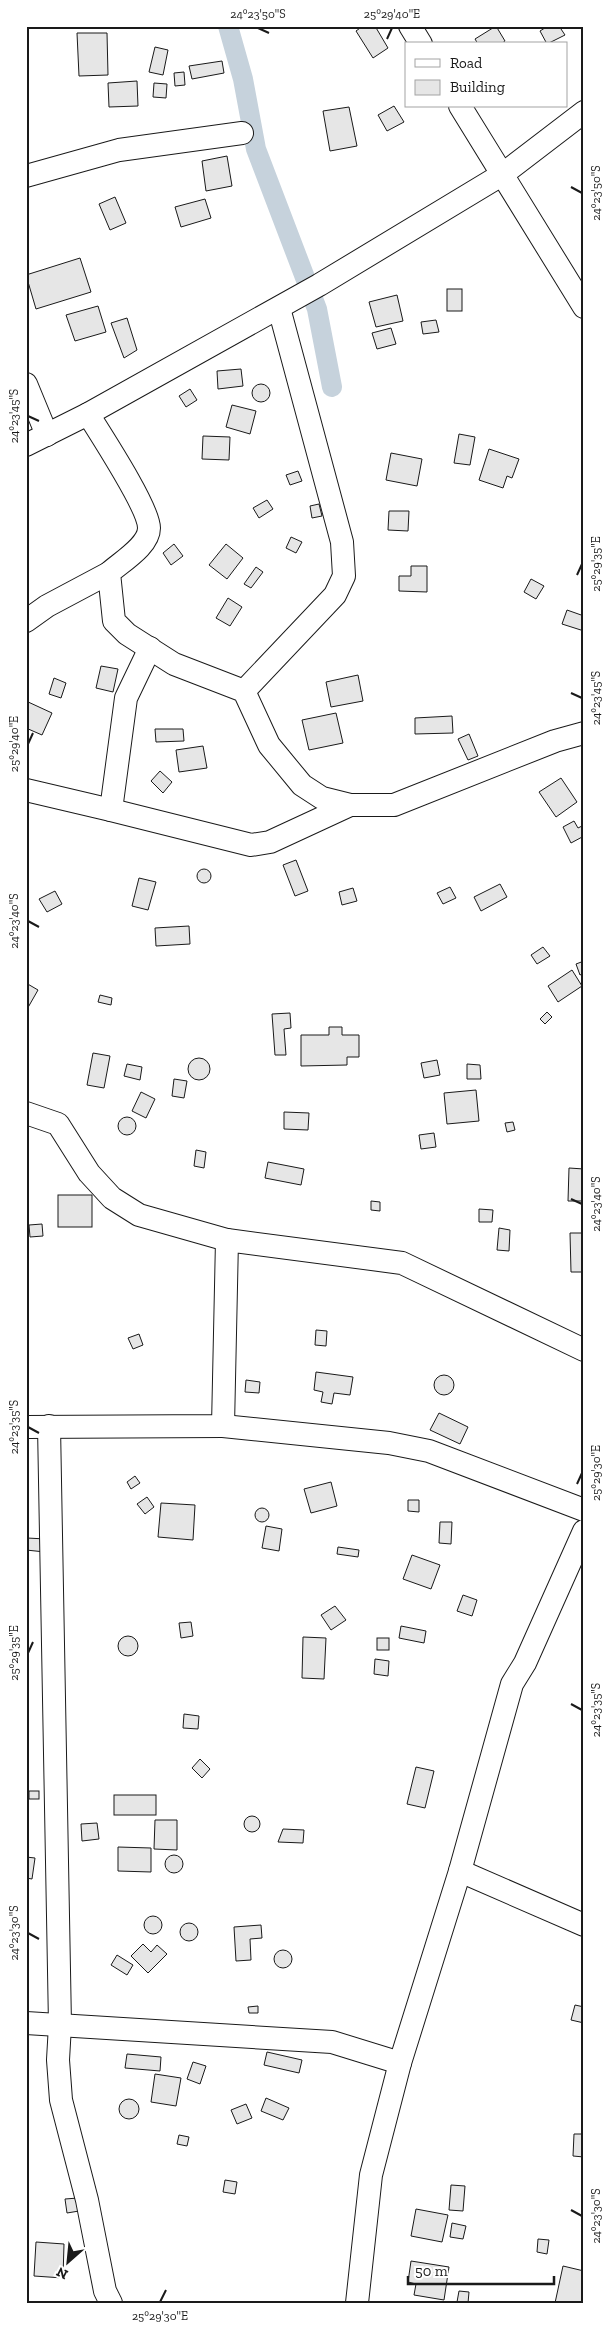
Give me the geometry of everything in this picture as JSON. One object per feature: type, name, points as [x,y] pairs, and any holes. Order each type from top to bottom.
[{"type":"street","points":[[410,26],[420,42]]},
{"type":"street","points":[[461,108],[584,307]]},
{"type":"street","points":[[26,445],[88,414],[311,289],[503,174],[584,112]]},
{"type":"street","points":[[26,176],[119,150],[242,133]]},
{"type":"street","points":[[244,691],[335,595],[344,576],[342,542],[279,308]]},
{"type":"street","points":[[26,384],[47,435]]},
{"type":"street","points":[[26,621],[47,606],[109,573],[143,544],[149,529],[143,509],[88,414]]},
{"type":"street","points":[[109,573],[114,621],[126,634],[174,664],[244,691],[269,745],[302,785],[322,798],[350,805],[394,805],[555,741],[584,732]]},
{"type":"street","points":[[111,810],[126,698],[150,648]]},
{"type":"street","points":[[26,790],[251,845],[270,842],[350,805]]},
{"type":"street","points":[[26,1113],[58,1124],[89,1173],[119,1202],[139,1215],[227,1240],[402,1262],[584,1350]]},
{"type":"street","points":[[223,1426],[227,1240]]},
{"type":"street","points":[[49,1426],[60,2026],[58,2060],[61,2100],[87,2200],[105,2291],[111,2303]]},
{"type":"street","points":[[26,1427],[223,1426],[389,1442],[429,1452],[584,1510]]},
{"type":"street","points":[[357,2303],[371,2174],[400,2063],[460,1871],[512,1684],[525,1663],[584,1531]]},
{"type":"street","points":[[460,1871],[584,1925]]},
{"type":"street","points":[[26,2023],[332,2042],[400,2063]]},
{"type":"building","points":[[363,26],[375,26],[388,48],[373,58],[356,31]]},
{"type":"building","points":[[496,26],[505,41],[477,42],[475,39]]},
{"type":"building","points":[[548,26],[559,26],[565,35],[551,42],[546,42],[540,31]]},
{"type":"building","points":[[77,33],[107,33],[108,75],[79,76]]},
{"type":"building","points":[[155,47],[168,50],[163,75],[149,72]]},
{"type":"building","points":[[222,61],[224,73],[192,79],[189,66]]},
{"type":"building","points":[[184,72],[185,85],[175,86],[174,73]]},
{"type":"building","points":[[137,81],[138,106],[109,107],[108,83]]},
{"type":"building","points":[[154,83],[167,84],[166,98],[153,97]]},
{"type":"building","points":[[394,106],[404,122],[387,131],[378,115]]},
{"type":"building","points":[[349,107],[357,146],[330,151],[323,111]]},
{"type":"building","points":[[227,156],[232,186],[206,191],[202,161]]},
{"type":"building","points":[[115,197],[126,223],[110,230],[99,204]]},
{"type":"building","points":[[205,199],[211,218],[181,227],[175,207]]},
{"type":"building","points":[[80,258],[91,292],[36,309],[26,275]]},
{"type":"building","points":[[447,289],[462,289],[462,311],[447,311]]},
{"type":"building","points":[[397,295],[403,321],[376,327],[369,302]]},
{"type":"building","points":[[98,306],[106,332],[75,341],[66,315]]},
{"type":"building","points":[[127,318],[137,350],[124,358],[111,323]]},
{"type":"building","points":[[436,320],[439,332],[423,334],[421,322]]},
{"type":"building","points":[[391,328],[396,344],[377,349],[372,333]]},
{"type":"building","points":[[241,369],[243,386],[218,389],[217,371]]},
{"type":"building","points":[[261,384],[267,387],[270,393],[267,399],[261,402],[255,399],[252,393],[255,387]]},
{"type":"building","points":[[190,389],[197,400],[186,407],[179,396]]},
{"type":"building","points":[[232,405],[256,411],[250,434],[226,427]]},
{"type":"building","points":[[459,434],[475,437],[470,465],[454,463]]},
{"type":"building","points":[[203,436],[230,437],[229,460],[202,459]]},
{"type":"building","points":[[489,449],[519,459],[512,478],[507,476],[503,488],[479,480]]},
{"type":"building","points":[[391,453],[422,459],[417,486],[386,480]]},
{"type":"building","points":[[298,471],[302,481],[290,485],[286,475]]},
{"type":"building","points":[[267,500],[273,509],[259,518],[253,508]]},
{"type":"building","points":[[319,504],[322,516],[312,518],[310,506]]},
{"type":"building","points":[[389,511],[409,511],[408,531],[388,530]]},
{"type":"building","points":[[291,537],[302,542],[296,553],[286,548]]},
{"type":"building","points":[[174,544],[183,556],[171,565],[163,553]]},
{"type":"building","points":[[226,544],[243,558],[227,579],[209,565]]},
{"type":"building","points":[[411,566],[427,566],[427,592],[399,591],[399,576],[411,576]]},
{"type":"building","points":[[256,567],[263,572],[251,588],[244,584]]},
{"type":"building","points":[[531,579],[544,586],[536,599],[524,592]]},
{"type":"building","points":[[228,598],[242,607],[230,626],[216,618]]},
{"type":"building","points":[[567,610],[584,616],[584,631],[562,624]]},
{"type":"building","points":[[101,666],[118,669],[113,692],[96,688]]},
{"type":"building","points":[[358,675],[363,701],[331,707],[326,682]]},
{"type":"building","points":[[54,678],[66,683],[61,698],[49,694]]},
{"type":"building","points":[[26,701],[52,713],[42,735],[26,728]]},
{"type":"building","points":[[336,713],[343,743],[309,750],[302,720]]},
{"type":"building","points":[[452,716],[453,733],[415,734],[415,718]]},
{"type":"building","points":[[155,729],[183,729],[184,741],[156,742]]},
{"type":"building","points":[[469,734],[478,756],[468,760],[458,739]]},
{"type":"building","points":[[203,746],[207,768],[179,772],[176,750]]},
{"type":"building","points":[[160,771],[172,782],[163,793],[151,781]]},
{"type":"building","points":[[561,778],[577,802],[556,817],[539,792]]},
{"type":"building","points":[[574,821],[578,828],[584,825],[584,836],[571,843],[563,827]]},
{"type":"building","points":[[296,860],[308,891],[295,896],[283,865]]},
{"type":"building","points":[[204,869],[209,871],[211,876],[209,881],[204,883],[199,881],[197,876],[199,871]]},
{"type":"building","points":[[139,878],[156,882],[148,910],[132,906]]},
{"type":"building","points":[[500,884],[507,897],[481,911],[474,897]]},
{"type":"building","points":[[450,887],[456,898],[443,904],[437,893]]},
{"type":"building","points":[[353,888],[357,901],[342,905],[339,892]]},
{"type":"building","points":[[55,891],[62,904],[47,912],[39,899]]},
{"type":"building","points":[[189,926],[190,944],[156,946],[155,928]]},
{"type":"building","points":[[543,947],[550,956],[537,964],[531,955]]},
{"type":"building","points":[[584,961],[584,973],[580,975],[576,964]]},
{"type":"building","points":[[572,970],[582,986],[558,1002],[548,986]]},
{"type":"building","points":[[26,983],[38,990],[26,1011]]},
{"type":"building","points":[[100,995],[112,998],[111,1005],[98,1002]]},
{"type":"building","points":[[547,1012],[552,1017],[545,1024],[540,1019]]},
{"type":"building","points":[[290,1013],[291,1028],[284,1029],[286,1055],[275,1055],[272,1014]]},
{"type":"building","points":[[329,1027],[342,1027],[342,1035],[359,1035],[359,1057],[347,1057],[347,1065],[301,1066],[301,1035],[329,1035]]},
{"type":"building","points":[[93,1053],[110,1056],[104,1088],[87,1085]]},
{"type":"building","points":[[199,1058],[207,1061],[210,1069],[207,1077],[199,1080],[191,1077],[188,1069],[191,1061]]},
{"type":"building","points":[[437,1060],[440,1075],[424,1078],[421,1063]]},
{"type":"building","points":[[127,1064],[142,1067],[140,1080],[124,1076]]},
{"type":"building","points":[[467,1064],[480,1065],[481,1079],[467,1079]]},
{"type":"building","points":[[174,1079],[187,1081],[184,1098],[172,1096]]},
{"type":"building","points":[[476,1090],[479,1121],[447,1124],[444,1093]]},
{"type":"building","points":[[141,1092],[155,1099],[146,1118],[132,1111]]},
{"type":"building","points":[[284,1112],[309,1113],[308,1130],[284,1129]]},
{"type":"building","points":[[127,1117],[133,1120],[136,1126],[133,1132],[127,1135],[121,1132],[118,1126],[121,1120]]},
{"type":"building","points":[[513,1122],[515,1130],[507,1132],[505,1123]]},
{"type":"building","points":[[434,1133],[436,1147],[421,1149],[419,1135]]},
{"type":"building","points":[[196,1150],[206,1152],[204,1168],[194,1166]]},
{"type":"building","points":[[268,1162],[304,1169],[301,1185],[265,1178]]},
{"type":"building","points":[[569,1168],[584,1169],[584,1201],[568,1201]]},
{"type":"building","points":[[58,1195],[92,1195],[92,1227],[58,1227]]},
{"type":"building","points":[[371,1201],[380,1202],[380,1211],[371,1210]]},
{"type":"building","points":[[479,1209],[493,1210],[492,1222],[479,1222]]},
{"type":"building","points":[[42,1224],[43,1236],[30,1237],[29,1225]]},
{"type":"building","points":[[499,1228],[510,1230],[509,1251],[497,1250]]},
{"type":"building","points":[[570,1233],[584,1233],[584,1272],[571,1272]]},
{"type":"building","points":[[316,1330],[327,1331],[326,1346],[315,1345]]},
{"type":"building","points":[[139,1334],[143,1345],[133,1349],[128,1338]]},
{"type":"building","points":[[316,1372],[353,1377],[350,1395],[334,1393],[332,1404],[321,1402],[323,1392],[314,1390]]},
{"type":"building","points":[[444,1375],[451,1378],[454,1385],[451,1392],[444,1395],[437,1392],[434,1385],[437,1378]]},
{"type":"building","points":[[246,1380],[260,1382],[259,1393],[245,1392]]},
{"type":"building","points":[[439,1413],[468,1427],[460,1444],[430,1430]]},
{"type":"building","points":[[135,1476],[140,1483],[131,1489],[127,1482]]},
{"type":"building","points":[[331,1482],[337,1506],[311,1513],[304,1489]]},
{"type":"building","points":[[147,1497],[154,1507],[145,1514],[137,1504]]},
{"type":"building","points":[[408,1500],[419,1500],[419,1512],[408,1511]]},
{"type":"building","points":[[161,1503],[195,1505],[193,1540],[158,1537]]},
{"type":"building","points":[[259,1508],[265,1508],[269,1515],[265,1522],[259,1522],[255,1518],[255,1512]]},
{"type":"building","points":[[440,1522],[452,1522],[451,1544],[439,1543]]},
{"type":"building","points":[[266,1526],[282,1529],[279,1551],[262,1548]]},
{"type":"building","points":[[27,1538],[46,1539],[45,1552],[26,1550]]},
{"type":"building","points":[[338,1547],[359,1550],[358,1557],[337,1554]]},
{"type":"building","points":[[412,1555],[440,1565],[431,1589],[403,1579]]},
{"type":"building","points":[[463,1595],[477,1600],[472,1616],[457,1611]]},
{"type":"building","points":[[335,1606],[346,1620],[331,1630],[321,1615]]},
{"type":"building","points":[[191,1622],[193,1636],[181,1638],[179,1623]]},
{"type":"building","points":[[401,1626],[426,1631],[424,1643],[399,1638]]},
{"type":"building","points":[[128,1636],[135,1639],[138,1646],[135,1653],[128,1656],[121,1653],[118,1646],[121,1639]]},
{"type":"building","points":[[303,1637],[326,1638],[324,1679],[302,1678]]},
{"type":"building","points":[[377,1638],[389,1638],[389,1650],[377,1650]]},
{"type":"building","points":[[375,1659],[389,1661],[388,1676],[374,1674]]},
{"type":"building","points":[[184,1714],[199,1716],[198,1729],[183,1728]]},
{"type":"building","points":[[200,1759],[210,1769],[202,1778],[192,1768]]},
{"type":"building","points":[[416,1767],[434,1771],[425,1808],[407,1804]]},
{"type":"building","points":[[29,1791],[39,1791],[39,1799],[29,1799]]},
{"type":"building","points":[[114,1795],[156,1795],[156,1815],[114,1815]]},
{"type":"building","points":[[252,1816],[260,1824],[252,1832],[244,1824]]},
{"type":"building","points":[[155,1820],[177,1820],[177,1850],[154,1849]]},
{"type":"building","points":[[97,1823],[99,1839],[82,1841],[81,1824]]},
{"type":"building","points":[[283,1829],[304,1830],[303,1843],[278,1842]]},
{"type":"building","points":[[118,1847],[151,1848],[151,1872],[118,1871]]},
{"type":"building","points":[[174,1855],[180,1858],[183,1864],[180,1870],[174,1873],[168,1870],[165,1864],[168,1858]]},
{"type":"building","points":[[26,1857],[35,1858],[32,1879],[26,1878]]},
{"type":"building","points":[[153,1916],[159,1919],[162,1925],[159,1931],[153,1934],[147,1931],[144,1925],[147,1919]]},
{"type":"building","points":[[189,1923],[195,1926],[198,1932],[195,1938],[189,1941],[183,1938],[180,1932],[183,1926]]},
{"type":"building","points":[[261,1925],[262,1938],[250,1939],[251,1960],[236,1961],[234,1927]]},
{"type":"building","points":[[143,1944],[151,1952],[157,1945],[167,1954],[148,1973],[131,1956]]},
{"type":"building","points":[[283,1950],[289,1953],[292,1959],[289,1965],[283,1968],[277,1965],[274,1959],[277,1953]]},
{"type":"building","points":[[117,1955],[133,1965],[127,1975],[111,1965]]},
{"type":"building","points":[[575,2005],[584,2007],[584,2023],[571,2020]]},
{"type":"building","points":[[258,2006],[258,2013],[249,2013],[248,2007]]},
{"type":"building","points":[[267,2052],[302,2060],[299,2073],[264,2065]]},
{"type":"building","points":[[127,2054],[161,2057],[160,2071],[125,2068]]},
{"type":"building","points":[[193,2062],[206,2066],[200,2084],[187,2079]]},
{"type":"building","points":[[155,2074],[181,2078],[176,2106],[151,2102]]},
{"type":"building","points":[[266,2098],[289,2108],[283,2120],[261,2111]]},
{"type":"building","points":[[129,2099],[136,2102],[139,2109],[136,2116],[129,2119],[122,2116],[119,2109],[122,2102]]},
{"type":"building","points":[[246,2104],[252,2118],[237,2124],[231,2110]]},
{"type":"building","points":[[574,2134],[584,2134],[584,2157],[573,2156]]},
{"type":"building","points":[[179,2135],[189,2137],[187,2146],[177,2144]]},
{"type":"building","points":[[225,2180],[237,2182],[235,2194],[223,2192]]},
{"type":"building","points":[[451,2185],[465,2186],[463,2211],[449,2210]]},
{"type":"building","points":[[78,2198],[79,2211],[67,2213],[65,2199]]},
{"type":"building","points":[[416,2209],[448,2215],[442,2242],[411,2236]]},
{"type":"building","points":[[452,2223],[466,2226],[463,2239],[450,2237]]},
{"type":"building","points":[[538,2239],[549,2240],[547,2254],[537,2252]]},
{"type":"building","points":[[36,2242],[64,2244],[63,2278],[34,2276]]},
{"type":"building","points":[[411,2261],[449,2267],[444,2300],[414,2295],[416,2284],[408,2282]]},
{"type":"building","points":[[563,2266],[584,2271],[584,2303],[555,2303]]},
{"type":"building","points":[[459,2291],[469,2292],[468,2303],[457,2302]]},
{"type":"waterway","points":[[228,26],[243,79],[256,149],[317,309],[332,387]]}]
